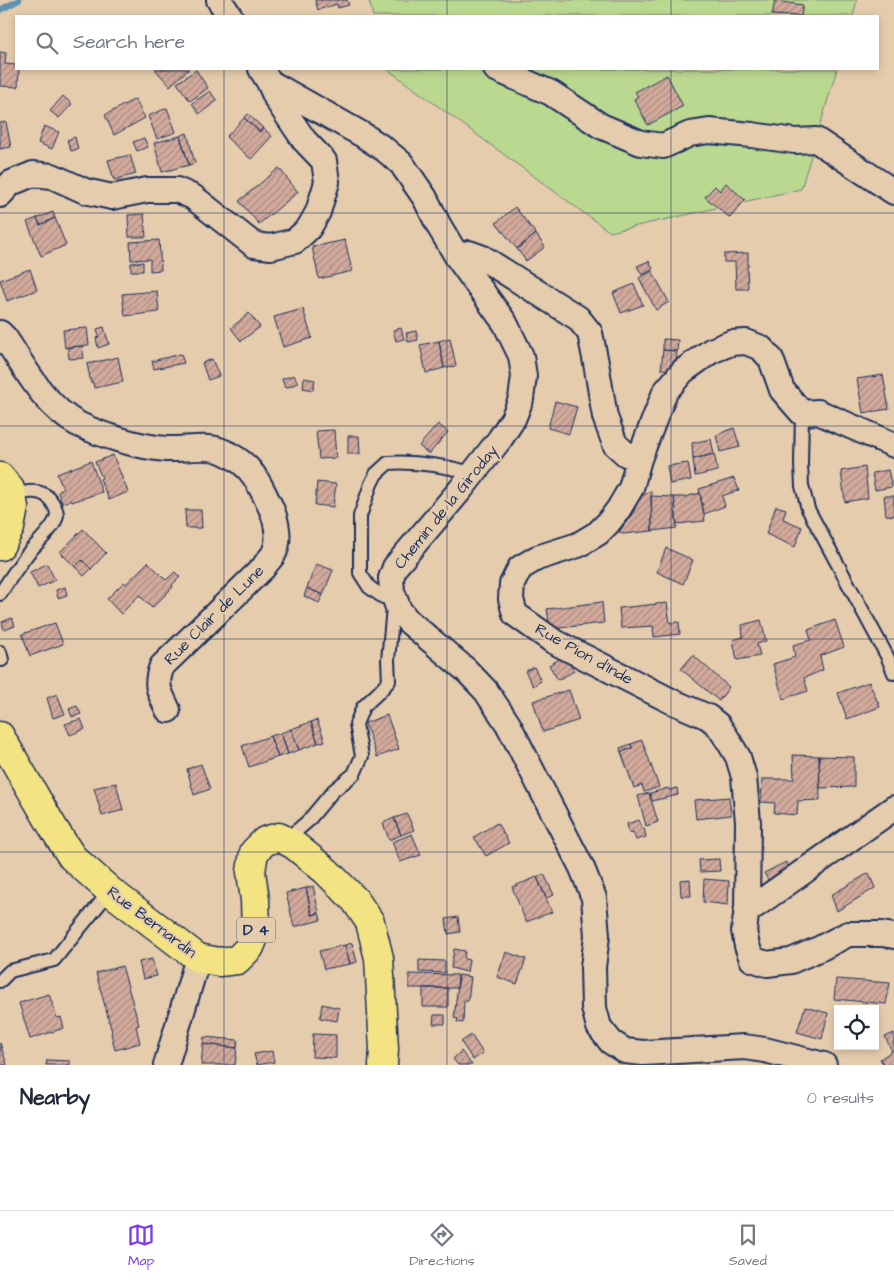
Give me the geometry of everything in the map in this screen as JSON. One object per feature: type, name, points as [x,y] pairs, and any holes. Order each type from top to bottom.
[{"type":"main road","points":[[0,546],[10,528],[14,507],[6,487]]},
{"type":"main road","name":"Rue Bernardin","points":[[0,736],[72,857],[110,891],[198,958],[219,962],[237,960],[250,947],[256,932],[255,900],[251,872],[254,852],[265,841],[279,837],[286,840]]},
{"type":"main road","points":[[286,840],[326,871],[355,900],[370,922],[379,958],[384,1049],[383,1065]]},
{"type":"street","points":[[219,0],[229,15]]},
{"type":"street","points":[[498,70],[551,93],[601,126],[640,143],[663,146],[690,134],[709,131],[795,141],[816,140],[894,192]]},
{"type":"street","points":[[0,195],[11,183],[33,174],[52,176],[85,191],[112,197],[146,190],[177,190],[193,197],[254,245],[270,248],[296,241],[309,228],[318,212],[327,182],[324,161],[298,132],[277,100],[265,75]]},
{"type":"street","name":"Chemin de la Giroday","points":[[265,75],[363,135],[384,149],[400,164],[425,198],[438,226],[458,258],[505,323],[521,356],[524,376],[521,399],[513,418],[500,439],[474,472],[395,567],[391,578],[392,591],[399,610],[408,621],[466,670],[486,691],[508,724],[582,868],[594,898],[597,936],[593,967],[594,1008],[599,1027],[611,1042],[625,1051],[643,1053],[744,1047],[765,1050],[824,1065]]},
{"type":"street","points":[[458,258],[469,253],[483,258],[578,318],[590,333],[605,417],[616,444],[626,454],[639,459]]},
{"type":"street","name":"Rue Clair de Lune","points":[[0,333],[45,396],[66,417],[93,430],[121,440],[150,447],[169,449],[200,448],[219,450],[238,459],[248,468],[262,489],[275,518],[278,542],[273,555],[264,567],[162,666],[158,677],[158,687],[168,710]]},
{"type":"street","name":"Rue Pion d'Inde","points":[[802,413],[782,390],[771,359],[761,348],[746,342],[731,343],[711,351],[683,371],[665,392],[639,459],[631,488],[618,510],[598,533],[578,545],[537,558],[520,568],[512,584],[511,599],[515,614],[553,641],[671,701],[708,717],[718,725],[738,757],[744,777],[748,822],[744,930],[752,959],[767,964],[791,961],[848,934],[894,936]]},
{"type":"street","points":[[802,413],[818,412],[894,445]]},
{"type":"street","points":[[746,912],[894,808]]},
{"type":"street","points":[[166,1065],[198,958]]},
{"type":"lane","points":[[802,413],[802,486],[808,509],[888,656],[894,673]]},
{"type":"lane","points":[[286,840],[308,821],[333,791],[354,774],[362,756],[356,724],[362,707],[380,691],[388,680],[394,598],[383,597],[369,587],[360,573],[360,516],[376,474],[388,463],[403,462],[446,466],[474,472]]},
{"type":"lane","points":[[0,594],[28,553],[54,522],[57,515],[50,499],[43,494],[6,487]]},
{"type":"lane","points":[[0,981],[10,970],[54,960],[110,891]]},
{"type":"green space","points":[[369,0],[857,0],[853,15],[373,15]]},
{"type":"green space","points":[[388,70],[837,70],[801,189],[610,232]]},
{"type":"building","points":[[315,0],[347,0],[349,5],[338,8],[337,4],[318,10]]},
{"type":"building","points":[[775,1],[803,5],[801,15],[772,15]]},
{"type":"building","points":[[0,52],[6,53],[5,64],[15,65],[15,70],[19,70],[18,87],[0,86]]},
{"type":"building","points":[[156,70],[188,70],[170,86]]},
{"type":"building","points":[[196,70],[208,88],[190,101],[177,83]]},
{"type":"building","points":[[667,75],[683,106],[648,125],[634,99],[638,96],[635,92]]},
{"type":"building","points":[[210,91],[217,101],[199,114],[192,103]]},
{"type":"building","points":[[63,96],[72,104],[59,118],[50,111]]},
{"type":"building","points":[[135,99],[145,118],[114,135],[105,115]]},
{"type":"building","points":[[167,108],[176,132],[157,139],[148,116]]},
{"type":"building","points":[[248,114],[263,128],[260,132],[244,118]]},
{"type":"building","points":[[244,118],[260,132],[263,128],[272,136],[251,159],[226,137]]},
{"type":"building","points":[[6,122],[11,147],[0,149],[0,123]]},
{"type":"building","points":[[44,126],[59,132],[52,149],[38,143]]},
{"type":"building","points":[[187,133],[195,163],[189,165],[180,136]]},
{"type":"building","points":[[180,136],[189,165],[162,172],[154,143]]},
{"type":"building","points":[[75,137],[78,149],[71,151],[67,140]]},
{"type":"building","points":[[144,138],[148,147],[137,151],[133,142]]},
{"type":"building","points":[[130,155],[136,174],[114,180],[108,160]]},
{"type":"building","points":[[279,168],[298,192],[259,224],[239,201]]},
{"type":"building","points":[[726,183],[745,200],[730,218],[705,197],[715,186],[720,191]]},
{"type":"building","points":[[515,207],[536,234],[517,249],[496,223]]},
{"type":"building","points":[[53,212],[55,218],[40,225],[37,218]]},
{"type":"building","points":[[144,214],[146,237],[129,237],[128,215]]},
{"type":"building","points":[[37,218],[40,225],[55,218],[66,245],[41,256],[27,222]]},
{"type":"building","points":[[536,234],[545,247],[526,261],[517,249]]},
{"type":"building","points":[[159,240],[161,270],[150,271],[150,259],[131,260],[130,242]]},
{"type":"building","points":[[345,240],[352,271],[319,279],[312,247]]},
{"type":"building","points":[[748,253],[748,289],[736,289],[735,262],[724,262],[724,254]]},
{"type":"building","points":[[649,261],[653,269],[642,275],[637,266]]},
{"type":"building","points":[[143,262],[143,271],[131,271],[131,263]]},
{"type":"building","points":[[30,269],[37,290],[7,301],[0,280]]},
{"type":"building","points":[[652,271],[669,302],[656,310],[639,278]]},
{"type":"building","points":[[634,284],[643,305],[621,313],[613,293]]},
{"type":"building","points":[[157,291],[159,312],[125,316],[122,294]]},
{"type":"building","points":[[303,309],[312,338],[283,347],[274,317]]},
{"type":"building","points":[[249,313],[260,327],[241,341],[231,328]]},
{"type":"building","points":[[104,327],[109,344],[98,348],[96,338],[99,337],[97,329]]},
{"type":"building","points":[[87,328],[89,345],[65,348],[63,330]]},
{"type":"building","points":[[401,328],[404,339],[396,341],[393,330]]},
{"type":"building","points":[[416,331],[418,340],[408,342],[406,333]]},
{"type":"building","points":[[450,338],[456,366],[444,368],[439,341]]},
{"type":"building","points":[[663,339],[678,340],[677,351],[663,350]]},
{"type":"building","points":[[439,341],[444,368],[426,373],[420,345]]},
{"type":"building","points":[[82,346],[84,358],[69,359],[68,347]]},
{"type":"building","points":[[663,350],[677,351],[675,370],[661,369]]},
{"type":"building","points":[[181,354],[184,363],[154,369],[152,361]]},
{"type":"building","points":[[118,357],[123,382],[94,388],[87,364]]},
{"type":"building","points":[[212,359],[219,376],[208,380],[202,363]]},
{"type":"building","points":[[294,375],[298,383],[285,388],[282,379]]},
{"type":"building","points":[[883,375],[889,409],[863,413],[857,379]]},
{"type":"building","points":[[304,378],[315,380],[313,390],[303,388]]},
{"type":"building","points":[[555,401],[577,407],[569,434],[548,428]]},
{"type":"building","points":[[438,424],[448,432],[429,454],[419,446]]},
{"type":"building","points":[[734,428],[740,447],[720,452],[716,435]]},
{"type":"building","points":[[334,430],[336,458],[319,459],[316,431]]},
{"type":"building","points":[[348,436],[359,436],[360,454],[348,454]]},
{"type":"building","points":[[711,439],[714,454],[693,459],[692,443]]},
{"type":"building","points":[[714,454],[718,471],[695,476],[693,459]]},
{"type":"building","points":[[113,455],[128,492],[109,500],[95,462]]},
{"type":"building","points":[[91,461],[102,492],[72,502],[71,500],[62,503],[58,492],[63,489],[57,474]]},
{"type":"building","points":[[688,463],[691,480],[670,484],[667,466]]},
{"type":"building","points":[[865,467],[868,498],[845,502],[841,471]]},
{"type":"building","points":[[888,470],[892,487],[875,490],[872,473]]},
{"type":"building","points":[[734,478],[739,490],[722,496],[725,506],[704,514],[699,489]]},
{"type":"building","points":[[317,482],[336,484],[333,507],[315,505]]},
{"type":"building","points":[[651,491],[652,531],[623,534],[619,532],[634,511],[639,497]]},
{"type":"building","points":[[700,493],[705,521],[677,524],[674,497],[685,497]]},
{"type":"building","points":[[651,496],[674,497],[677,528],[652,531]]},
{"type":"building","points":[[884,496],[894,496],[894,516],[886,515]]},
{"type":"building","points":[[776,506],[786,509],[783,519],[802,527],[795,547],[766,534]]},
{"type":"building","points":[[185,510],[201,510],[202,528],[186,528]]},
{"type":"building","points":[[83,529],[106,553],[91,569],[82,560],[75,567],[60,552]]},
{"type":"building","points":[[666,548],[693,560],[683,584],[657,572]]},
{"type":"building","points":[[82,560],[91,569],[84,576],[75,567]]},
{"type":"building","points":[[148,562],[166,580],[175,572],[180,577],[172,585],[173,587],[152,608],[139,595],[121,614],[107,599],[124,582],[126,584]]},
{"type":"building","points":[[47,564],[55,580],[38,588],[30,572]]},
{"type":"building","points":[[316,564],[333,570],[323,595],[307,588]]},
{"type":"building","points":[[65,587],[67,595],[58,598],[56,590]]},
{"type":"building","points":[[307,588],[323,595],[319,603],[304,596]]},
{"type":"building","points":[[602,602],[604,623],[550,629],[547,609]]},
{"type":"building","points":[[667,603],[670,623],[679,622],[680,634],[654,637],[653,626],[621,628],[619,608]]},
{"type":"building","points":[[12,618],[15,626],[4,630],[2,622]]},
{"type":"building","points":[[761,620],[766,641],[757,644],[760,656],[737,660],[733,640],[743,637],[742,625]]},
{"type":"building","points":[[835,620],[844,647],[820,656],[823,670],[804,678],[808,691],[783,699],[773,664],[795,657],[793,645],[811,640],[808,630]]},
{"type":"building","points":[[55,623],[63,644],[30,656],[22,634]]},
{"type":"building","points":[[693,655],[729,687],[719,701],[681,669]]},
{"type":"building","points":[[565,656],[574,671],[558,680],[549,665]]},
{"type":"building","points":[[534,667],[541,681],[533,686],[525,671]]},
{"type":"building","points":[[869,682],[880,707],[847,719],[838,693]]},
{"type":"building","points":[[569,690],[579,720],[543,732],[533,701]]},
{"type":"building","points":[[57,694],[65,714],[53,718],[47,698]]},
{"type":"building","points":[[77,706],[81,714],[72,717],[69,709]]},
{"type":"building","points":[[387,715],[399,749],[377,757],[365,723]]},
{"type":"building","points":[[81,719],[85,729],[70,735],[65,724]]},
{"type":"building","points":[[317,720],[325,741],[318,743],[311,722]]},
{"type":"building","points":[[311,722],[318,743],[299,750],[291,729]]},
{"type":"building","points":[[291,729],[299,750],[288,754],[281,733]]},
{"type":"building","points":[[281,733],[288,754],[278,757],[270,736]]},
{"type":"building","points":[[270,736],[278,757],[249,767],[242,746]]},
{"type":"building","points":[[642,740],[659,787],[644,792],[642,785],[634,788],[621,752],[632,748],[631,744]]},
{"type":"building","points":[[631,744],[632,748],[621,752],[620,748]]},
{"type":"building","points":[[793,755],[819,756],[820,800],[798,801],[797,815],[774,813],[775,803],[761,802],[762,779],[794,779]]},
{"type":"building","points":[[819,756],[854,757],[854,787],[820,788]]},
{"type":"building","points":[[201,764],[210,789],[194,795],[187,769]]},
{"type":"building","points":[[116,783],[123,810],[102,816],[94,788]]},
{"type":"building","points":[[668,788],[669,790],[677,788],[678,795],[652,801],[650,793]]},
{"type":"building","points":[[649,793],[658,822],[646,826],[638,796]]},
{"type":"building","points":[[729,797],[731,815],[696,819],[694,800]]},
{"type":"building","points":[[407,814],[414,830],[401,835],[394,818]]},
{"type":"building","points":[[394,818],[401,835],[389,840],[383,823]]},
{"type":"building","points":[[639,820],[642,828],[644,828],[646,837],[636,840],[633,832],[629,833],[627,824]]},
{"type":"building","points":[[497,823],[509,843],[486,856],[474,837]]},
{"type":"building","points":[[412,834],[421,855],[400,862],[392,842]]},
{"type":"building","points":[[719,859],[720,871],[700,872],[699,860]]},
{"type":"building","points":[[786,862],[792,874],[771,885],[764,873]]},
{"type":"building","points":[[869,873],[875,888],[837,911],[831,895]]},
{"type":"building","points":[[544,874],[554,895],[546,898],[537,877]]},
{"type":"building","points":[[537,877],[552,912],[526,922],[512,887]]},
{"type":"building","points":[[690,879],[691,896],[681,896],[680,880]]},
{"type":"building","points":[[704,879],[729,881],[728,905],[703,902]]},
{"type":"building","points":[[313,886],[319,913],[312,915],[306,888]]},
{"type":"building","points":[[306,888],[312,915],[319,913],[321,920],[294,927],[286,893]]},
{"type":"building","points":[[458,917],[460,932],[448,934],[446,919]]},
{"type":"building","points":[[352,943],[357,962],[350,964],[345,945]]},
{"type":"building","points":[[345,945],[350,964],[324,969],[319,951]]},
{"type":"building","points":[[454,949],[465,951],[464,959],[469,960],[467,972],[451,968]]},
{"type":"building","points":[[506,952],[526,959],[517,984],[497,977]]},
{"type":"building","points":[[152,959],[157,976],[143,979],[139,962]]},
{"type":"building","points":[[419,960],[445,961],[445,973],[419,972]]},
{"type":"building","points":[[122,966],[139,1025],[136,1026],[140,1043],[115,1050],[96,973]]},
{"type":"building","points":[[409,974],[458,975],[457,988],[409,988]]},
{"type":"building","points":[[459,975],[471,977],[468,1001],[464,1001],[463,1023],[457,1022],[458,1019],[454,1018]]},
{"type":"building","points":[[836,979],[890,983],[886,1004],[834,999]]},
{"type":"building","points":[[423,988],[448,988],[448,1007],[423,1007]]},
{"type":"building","points":[[49,994],[57,1018],[61,1017],[64,1028],[30,1039],[19,1003]]},
{"type":"building","points":[[322,1004],[339,1008],[337,1021],[320,1018]]},
{"type":"building","points":[[805,1007],[828,1013],[822,1039],[797,1032]]},
{"type":"building","points":[[434,1015],[445,1015],[445,1024],[433,1024]]},
{"type":"building","points":[[894,1033],[894,1065],[884,1065],[880,1059],[892,1051],[885,1037]]},
{"type":"building","points":[[313,1034],[336,1035],[336,1058],[312,1057]]},
{"type":"building","points":[[471,1035],[483,1053],[473,1060],[461,1042]]},
{"type":"building","points":[[204,1037],[238,1040],[237,1048],[203,1044]]},
{"type":"building","points":[[0,1043],[7,1065],[0,1065]]},
{"type":"building","points":[[203,1044],[237,1048],[235,1065],[201,1065]]},
{"type":"building","points":[[272,1051],[274,1062],[257,1065],[254,1054]]},
{"type":"building","points":[[461,1051],[472,1065],[458,1065],[453,1059]]},
{"type":"building","points":[[47,1060],[70,1061],[70,1065],[46,1065]]},
{"type":"waterway","points":[[0,10],[19,0]]}]
